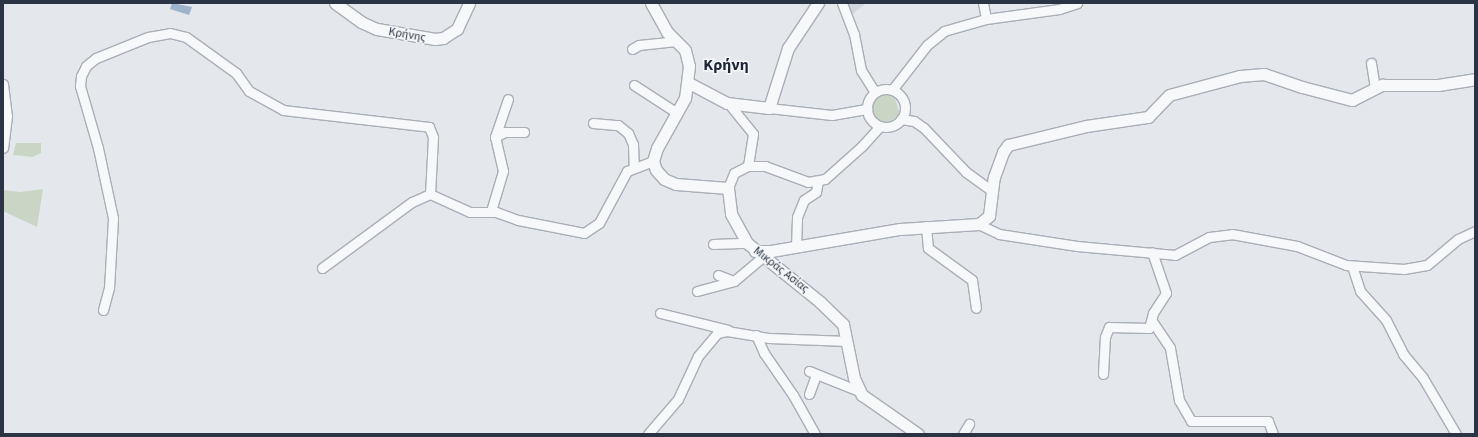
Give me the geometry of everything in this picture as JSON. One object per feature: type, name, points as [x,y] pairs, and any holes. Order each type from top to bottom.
[{"type":"street","name":"Κρήνης","points":[[335,3],[361,22],[377,29],[435,39],[443,38],[456,28],[469,3]]},
{"type":"street","points":[[651,3],[667,32],[687,56],[689,83],[683,103],[658,146],[654,161],[657,172],[670,182],[728,188],[734,174],[748,166],[765,166],[808,182],[826,179],[862,146],[880,126]]},
{"type":"street","points":[[769,108],[788,48],[818,3]]},
{"type":"street","points":[[842,3],[854,34],[861,70],[875,92]]},
{"type":"street","points":[[983,3],[986,18]]},
{"type":"street","points":[[892,90],[916,58],[938,34],[954,27],[986,18],[1059,9],[1077,3]]},
{"type":"street","points":[[104,310],[109,282],[113,218],[80,80],[86,66],[96,58],[136,40],[170,33],[186,37],[236,73],[250,91],[283,110],[429,127],[433,136],[430,194]]},
{"type":"street","points":[[632,49],[639,46],[676,41]]},
{"type":"street","points":[[1371,63],[1375,87]]},
{"type":"street","points":[[978,224],[989,216],[992,191],[1001,157],[1008,145],[1080,127],[1148,117],[1156,112],[1165,98],[1180,91],[1254,74],[1264,74],[1302,87],[1352,100],[1375,87],[1438,85],[1475,78]]},
{"type":"street","points":[[689,83],[729,104],[832,115],[866,109]]},
{"type":"street","points":[[3,84],[8,116],[3,148]]},
{"type":"street","points":[[634,85],[677,113]]},
{"type":"street","points":[[884,88],[892,90],[900,94],[904,102],[905,111],[901,119],[892,126],[880,126],[870,119],[866,109],[868,101],[875,92],[884,88]]},
{"type":"street","points":[[491,211],[503,171],[495,137],[508,99]]},
{"type":"street","points":[[729,104],[753,134],[748,166]]},
{"type":"street","points":[[901,119],[914,121],[924,128],[966,172],[992,191]]},
{"type":"street","points":[[593,123],[618,125],[628,133],[633,144],[634,167]]},
{"type":"street","points":[[495,137],[506,132],[524,132]]},
{"type":"street","points":[[322,268],[412,202],[430,194],[470,212],[491,211],[584,233],[599,223],[604,210],[614,197],[624,174],[634,167],[654,161]]},
{"type":"street","points":[[796,247],[797,217],[804,200],[816,192],[818,181]]},
{"type":"street","name":"Μικράς Ασίας","points":[[728,188],[732,214],[747,243],[840,320],[854,378],[859,391],[875,406],[918,434]]},
{"type":"street","points":[[697,290],[734,281],[759,254],[926,226],[978,224],[999,234],[1077,246],[1178,254],[1209,237],[1232,234],[1297,246],[1352,266],[1419,268],[1430,263],[1458,239],[1475,231]]},
{"type":"street","points":[[926,226],[928,248],[972,280],[976,308]]},
{"type":"street","points":[[713,244],[747,243]]},
{"type":"street","points":[[1104,374],[1105,337],[1109,327],[1149,328],[1153,314],[1166,294],[1152,252]]},
{"type":"street","points":[[1352,266],[1360,291],[1386,320],[1403,354],[1423,378],[1456,434]]},
{"type":"street","points":[[718,275],[734,281]]},
{"type":"street","points":[[660,313],[733,332],[793,340],[846,341]]},
{"type":"street","points":[[1152,321],[1170,348],[1179,400],[1191,422],[1268,421],[1273,434]]},
{"type":"street","points":[[648,434],[678,399],[698,356],[710,339],[720,332],[733,332]]},
{"type":"street","points":[[756,335],[762,350],[793,395],[815,434]]},
{"type":"street","points":[[809,394],[812,373],[859,391]]},
{"type":"street","points":[[963,434],[969,424]]},
{"type":"shaded area","points":[[841,3],[866,3],[848,18]]},
{"type":"green space","points":[[885,91],[895,99],[900,114],[887,124],[874,118],[869,107],[873,95]]},
{"type":"green space","points":[[16,143],[41,143],[41,153],[33,157],[13,155]]},
{"type":"green space","points":[[43,189],[37,227],[3,211],[3,190],[20,192]]},
{"type":"water","points":[[172,3],[192,7],[189,15],[170,9]]},
{"type":"district","name":"Κρήνη","points":[[726,65]]}]
